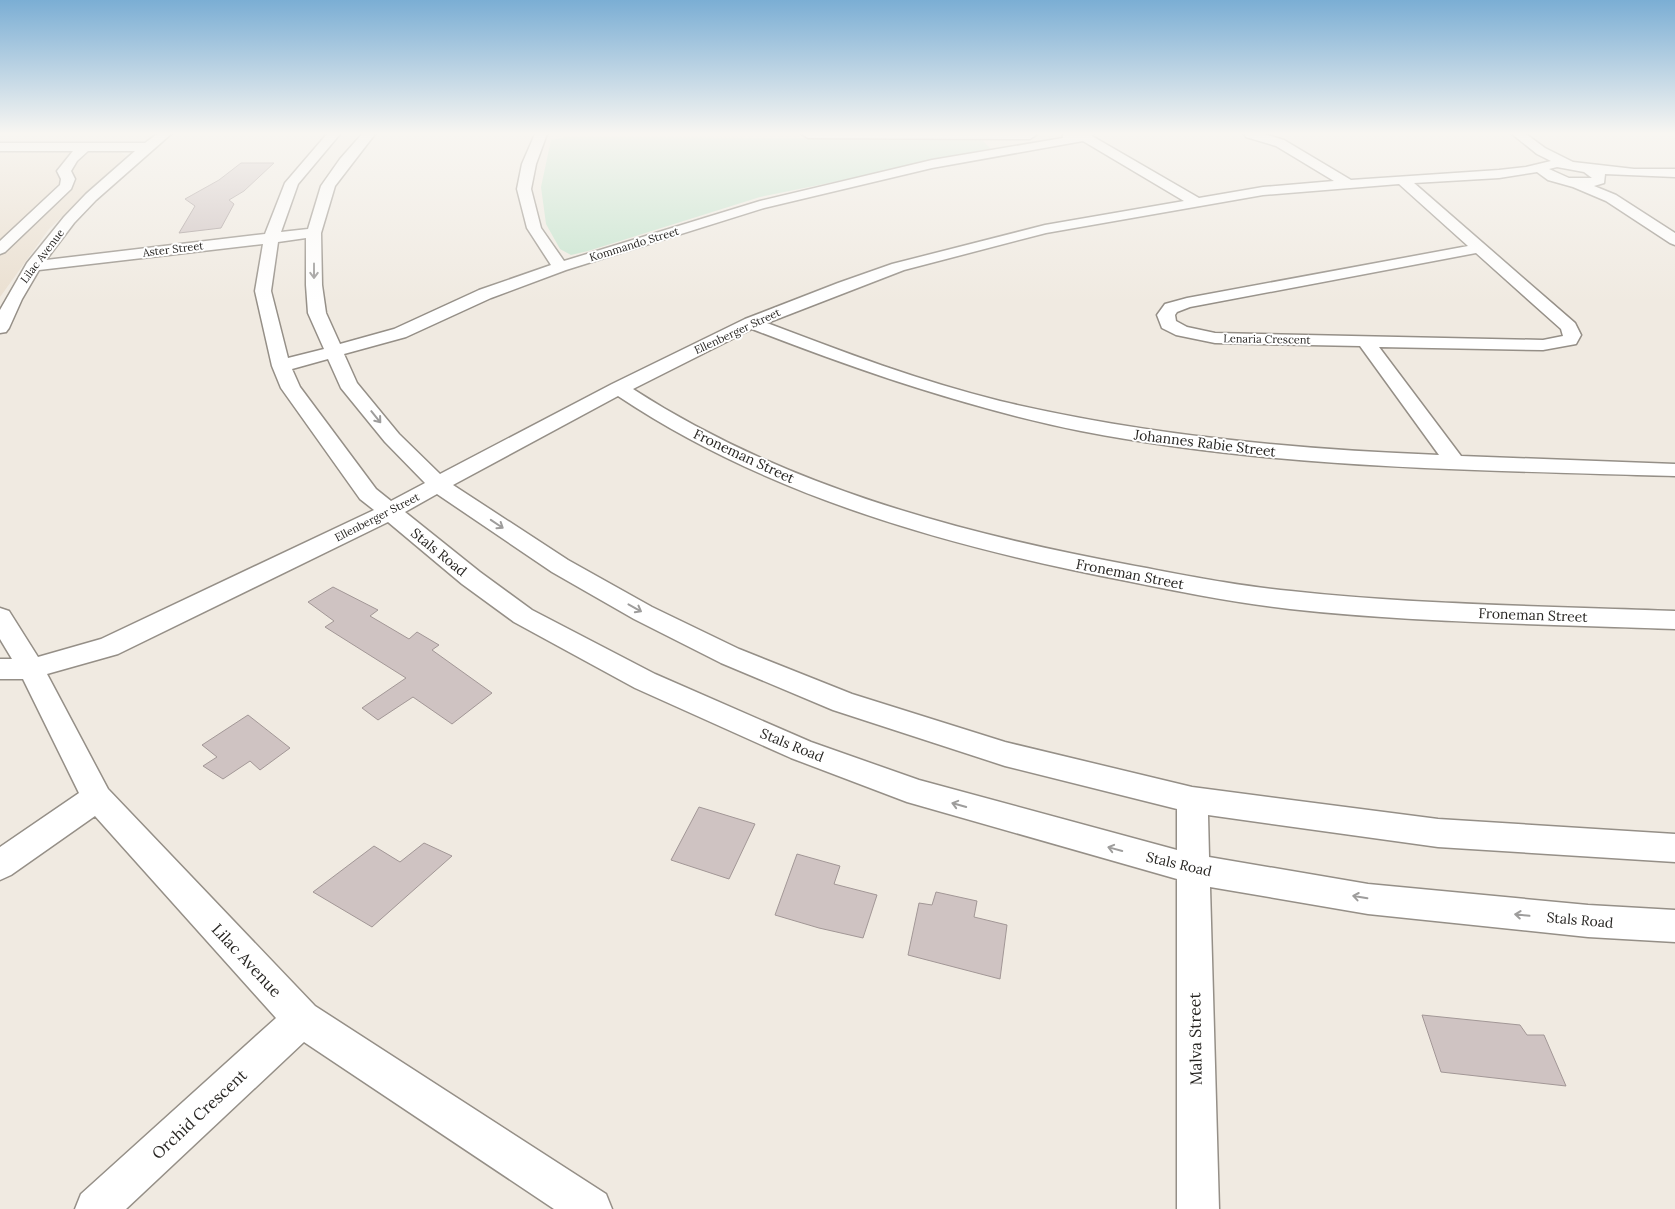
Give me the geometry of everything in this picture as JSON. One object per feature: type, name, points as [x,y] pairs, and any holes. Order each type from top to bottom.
[{"type":"street","points":[[0,249],[62,190]]},
{"type":"street","name":"Lilac Avenue","points":[[0,328],[12,300],[32,266],[97,190]]},
{"type":"street","name":"Stals Road","points":[[289,190],[271,238],[263,291],[282,366],[291,388],[319,429],[368,494],[471,578],[523,616],[645,681],[801,750],[918,793],[1192,869],[1368,899],[1588,922],[1675,926]]},
{"type":"street","points":[[327,190],[314,233],[314,285],[317,313],[348,384],[392,438],[439,485],[560,566],[643,613],[730,656],[843,702],[1005,754],[1192,800],[1438,833],[1675,848]]},
{"type":"street","points":[[524,190],[534,228],[560,267]]},
{"type":"street","name":"Kommando Street","points":[[282,366],[400,333],[485,294],[560,267],[770,203],[822,190]]},
{"type":"street","points":[[1177,190],[1196,202]]},
{"type":"street","name":"Ellenberger Street","points":[[16,669],[109,646],[389,512],[458,473],[619,388],[751,323],[844,286],[898,267],[1045,229],[1270,190]]},
{"type":"street","name":"Lenaria Crescent","points":[[1414,190],[1481,248],[1569,327],[1572,335],[1570,340],[1543,346],[1215,338],[1182,331],[1168,324],[1166,315],[1171,308],[1187,303],[1481,248]]},
{"type":"street","points":[[1590,190],[1611,198],[1673,238]]},
{"type":"street","points":[[1606,190],[1611,198]]},
{"type":"street","points":[[0,225],[23,226]]},
{"type":"street","name":"Aster Street","points":[[32,266],[314,233]]},
{"type":"street","name":"Johannes Rabie Street","points":[[751,323],[937,390],[1049,418],[1128,433],[1284,453],[1454,462],[1675,470]]},
{"type":"street","points":[[1365,341],[1454,462]]},
{"type":"street","name":"Froneman Street","points":[[619,388],[652,411],[714,444],[774,472],[935,528],[997,546],[1072,563],[1224,591],[1289,600],[1430,612],[1675,620]]},
{"type":"street","name":"Lilac Avenue","points":[[0,617],[16,669],[97,798],[302,1019],[591,1209]]},
{"type":"street","points":[[5,854],[97,798]]},
{"type":"street","name":"Malva Street","points":[[1192,800],[1198,1209]]},
{"type":"street","name":"Orchid Crescent","points":[[96,1209],[302,1019]]},
{"type":"shaded area","points":[[0,190],[90,190],[49,229],[0,297]]},
{"type":"green space","points":[[541,190],[792,190],[760,197],[571,255],[560,249],[546,224]]},
{"type":"building","points":[[200,190],[245,190],[229,200],[234,204],[221,228],[179,233],[195,206],[185,199]]},
{"type":"building","points":[[333,587],[378,610],[370,616],[409,639],[417,632],[439,645],[432,650],[492,693],[452,724],[413,697],[378,720],[362,708],[406,678],[325,627],[334,621],[308,602]]},
{"type":"building","points":[[248,715],[290,748],[260,770],[250,761],[223,779],[203,766],[217,757],[202,745]]},
{"type":"building","points":[[699,807],[755,824],[729,879],[671,860]]},
{"type":"building","points":[[424,843],[452,856],[372,927],[313,892],[374,846],[400,862]]},
{"type":"building","points":[[797,854],[840,866],[834,884],[877,895],[863,938],[775,915]]},
{"type":"building","points":[[936,892],[977,901],[974,917],[1007,925],[1000,979],[908,955],[919,903],[932,905]]},
{"type":"building","points":[[1422,1015],[1520,1025],[1527,1035],[1544,1035],[1566,1086],[1441,1072]]}]
